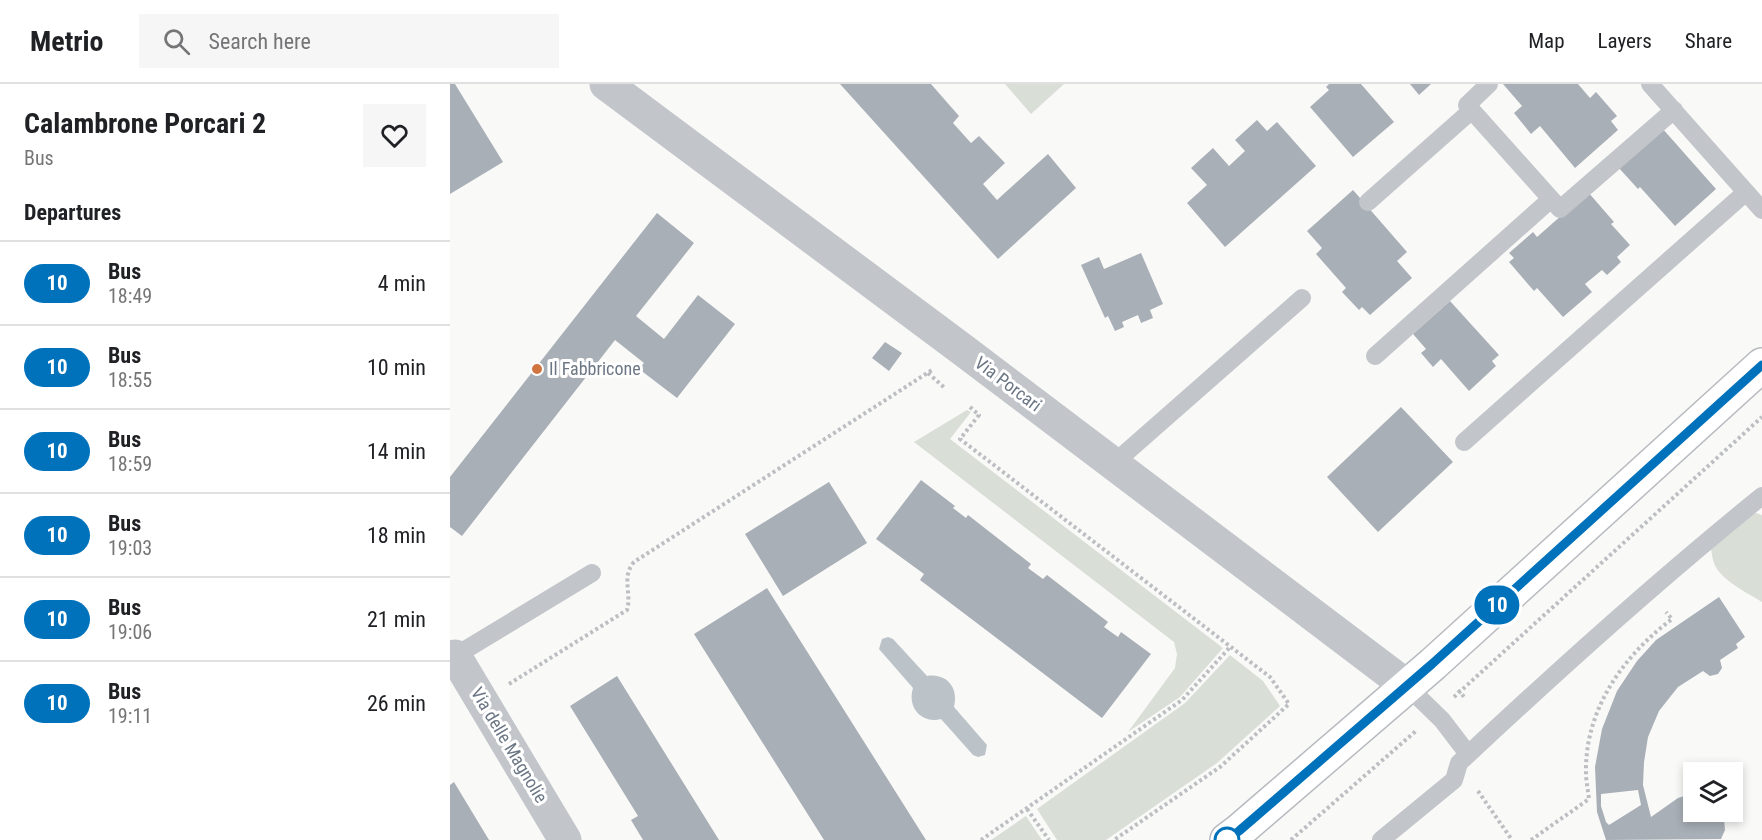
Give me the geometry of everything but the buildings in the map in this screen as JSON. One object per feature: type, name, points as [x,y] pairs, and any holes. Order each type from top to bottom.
[{"type":"main road","points":[[1237,837],[1762,365]]},
{"type":"street","name":"Via Porcari","points":[[606,84],[963,350],[1407,686]]},
{"type":"street","name":"Via delle Magnolie","points":[[452,654],[565,840]]},
{"type":"lane","points":[[1489,84],[1467,105],[1560,209],[1674,110]]},
{"type":"lane","points":[[1650,84],[1762,210]]},
{"type":"lane","points":[[1368,202],[1472,110]]},
{"type":"lane","points":[[1464,442],[1746,192]]},
{"type":"lane","points":[[1375,356],[1551,199]]},
{"type":"lane","points":[[1113,464],[1302,297]]},
{"type":"lane","points":[[1381,840],[1454,780],[1463,758],[1686,557],[1762,496]]},
{"type":"lane","points":[[452,654],[592,573]]},
{"type":"lane","points":[[1407,686],[1435,714],[1463,758]]},
{"type":"path","points":[[505,687],[627,610],[627,573],[634,562],[963,350]]},
{"type":"path","points":[[927,373],[945,388]]},
{"type":"path","points":[[970,408],[979,415],[960,439],[1270,676],[1289,704],[1220,767],[1114,840]]},
{"type":"path","points":[[1291,840],[1435,714],[1762,417]]},
{"type":"path","points":[[1531,840],[1590,799],[1586,773],[1587,753],[1600,703],[1632,656],[1652,634],[1672,620],[1650,590]]},
{"type":"path","points":[[981,840],[1182,700],[1231,646]]},
{"type":"path","points":[[1463,758],[1512,840]]},
{"type":"path","points":[[1027,808],[1049,840]]},
{"type":"shaded area","points":[[1005,84],[1064,84],[1031,114]]},
{"type":"shaded area","points":[[967,410],[971,412],[950,439],[1223,648],[1180,697],[1128,732],[1175,668],[1177,654],[1174,642],[914,442]]},
{"type":"shaded area","points":[[1756,513],[1762,515],[1762,602],[1735,586],[1717,569],[1713,560],[1709,534],[1721,525]]},
{"type":"shaded area","points":[[888,637],[893,639],[927,676],[940,677],[950,683],[955,694],[954,707],[987,745],[985,755],[978,757],[973,755],[941,719],[927,719],[917,712],[912,702],[913,688],[879,649],[882,639]]},
{"type":"shaded area","points":[[1230,655],[1263,681],[1280,706],[1217,763],[1106,840],[1057,840],[1037,809],[1185,703]]},
{"type":"shaded area","points":[[1026,816],[1042,840],[991,840]]},
{"type":"bus line","name":"10","points":[[1227,840],[1432,664],[1762,365]]},
{"type":"place","name":"Il Fabbricone","points":[[537,369]]}]
